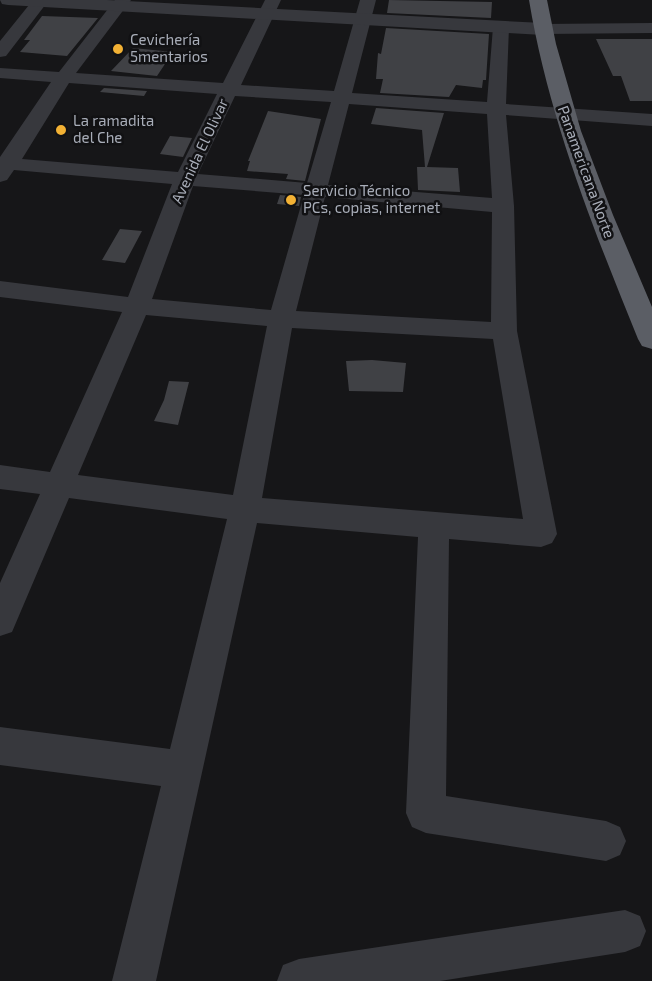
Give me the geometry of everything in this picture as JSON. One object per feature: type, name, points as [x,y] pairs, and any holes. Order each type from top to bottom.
[{"type":"highway","name":"Panamericana Norte","points":[[538,0],[563,113],[600,215],[652,339]]},
{"type":"street","points":[[8,0],[366,10],[501,27],[543,29],[652,28]]},
{"type":"street","points":[[0,52],[40,1]]},
{"type":"street","points":[[3,168],[64,77],[121,3]]},
{"type":"street","name":"Avenida El Olivar","points":[[0,621],[136,306],[185,179],[270,7]]},
{"type":"street","points":[[134,981],[245,509],[281,319],[366,10]]},
{"type":"street","points":[[0,477],[245,509],[541,534],[504,331],[503,206],[496,109],[501,27]]},
{"type":"street","points":[[0,74],[652,120]]},
{"type":"street","points":[[3,168],[185,179],[503,206]]},
{"type":"street","points":[[0,289],[136,306],[281,319],[504,331]]},
{"type":"street","points":[[434,525],[426,813],[606,841]]},
{"type":"street","points":[[0,746],[183,770]]},
{"type":"street","points":[[299,981],[625,931]]},
{"type":"building","points":[[389,0],[492,2],[491,18],[387,13]]},
{"type":"building","points":[[42,16],[98,18],[67,56],[20,52],[30,40],[24,40]]},
{"type":"building","points":[[386,28],[489,34],[486,80],[483,80],[482,88],[456,85],[449,97],[380,93],[383,79],[376,79],[378,53],[381,54]]},
{"type":"building","points":[[596,39],[652,39],[652,101],[630,101],[621,76],[613,76]]},
{"type":"building","points":[[133,48],[173,52],[157,76],[111,71]]},
{"type":"building","points":[[104,88],[147,91],[144,96],[100,92]]},
{"type":"building","points":[[376,108],[444,113],[427,167],[458,168],[460,192],[418,190],[417,167],[425,167],[422,130],[371,124]]},
{"type":"building","points":[[268,111],[321,119],[305,181],[286,179],[288,174],[247,171],[250,161],[248,161]]},
{"type":"building","points":[[170,136],[192,138],[183,157],[160,154]]},
{"type":"building","points":[[280,195],[301,197],[299,206],[277,204]]},
{"type":"building","points":[[120,229],[142,231],[125,263],[102,260]]},
{"type":"building","points":[[372,360],[406,363],[403,392],[349,391],[346,361]]},
{"type":"building","points":[[169,381],[189,382],[178,425],[154,421],[164,400]]},
{"type":"place","name":"Cevichería 5mentarios","points":[[118,49]]},
{"type":"place","name":"La ramadita del Che","points":[[61,130]]},
{"type":"place","name":"Servicio Técnico PCs, copias, internet","points":[[291,200]]}]
